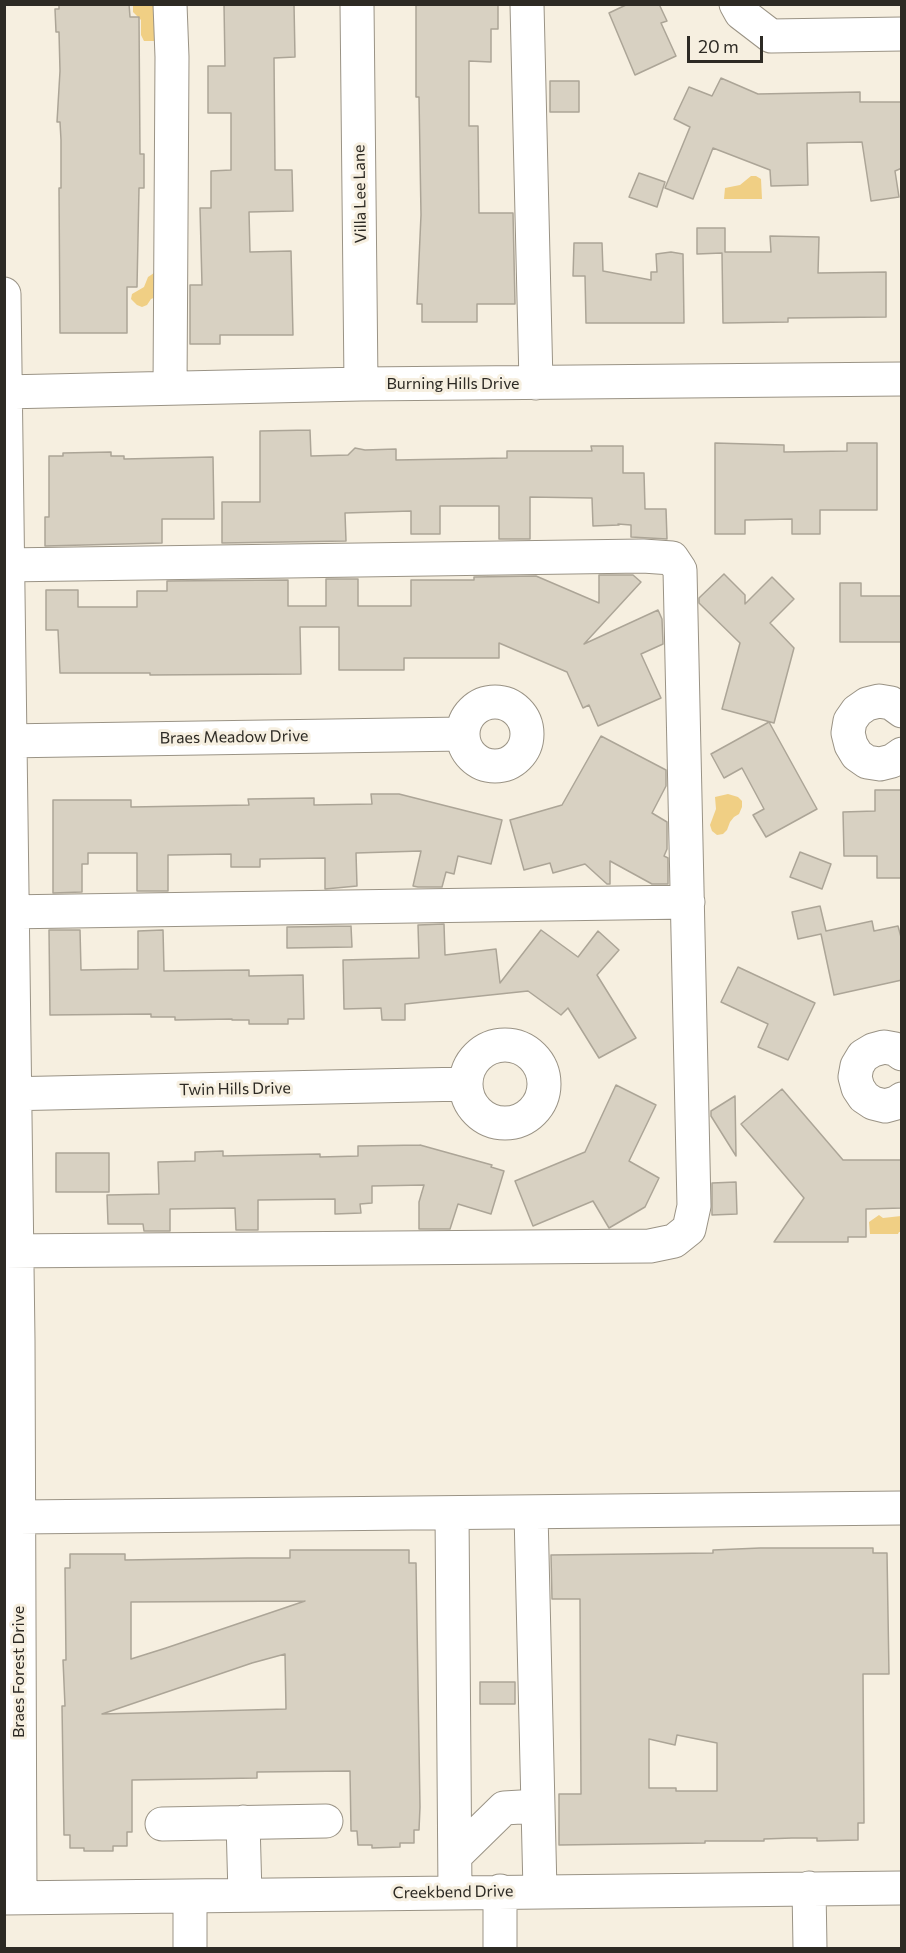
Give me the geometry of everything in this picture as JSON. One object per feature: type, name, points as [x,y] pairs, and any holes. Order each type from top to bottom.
[{"type":"street","points":[[170,4],[172,57],[170,388]]},
{"type":"street","name":"Villa Lee Lane","points":[[357,4],[362,384]]},
{"type":"street","points":[[527,4],[536,383]]},
{"type":"street","points":[[736,4],[741,13],[771,36],[896,34]]},
{"type":"street","name":"Braes Forest Drive","points":[[4,294],[11,1251],[32,1517],[12,1898]]},
{"type":"street","name":"Burning Hills Drive","points":[[5,392],[362,384],[902,380]]},
{"type":"street","points":[[7,565],[643,556],[672,558],[680,570],[694,1206],[689,1229],[674,1241],[650,1246],[11,1251]]},
{"type":"street","points":[[902,711],[891,704],[879,701],[867,704],[857,711],[850,721],[848,733],[850,745],[857,755],[867,762],[880,764],[892,761],[902,754]]},
{"type":"street","name":"Braes Meadow Drive","points":[[8,741],[463,734]]},
{"type":"street","points":[[9,912],[687,902]]},
{"type":"street","points":[[902,1054],[895,1049],[884,1047],[873,1050],[863,1056],[857,1066],[855,1077],[864,1097],[873,1103],[885,1106],[902,1099]]},
{"type":"street","name":"Twin Hills Drive","points":[[10,1094],[466,1084]]},
{"type":"street","points":[[32,1517],[902,1508]]},
{"type":"street","points":[[452,1513],[455,1892]]},
{"type":"street","points":[[531,1513],[540,1892]]},
{"type":"street","points":[[455,1857],[504,1808],[538,1806]]},
{"type":"street","points":[[162,1824],[326,1821]]},
{"type":"street","points":[[243,1822],[245,1895]]},
{"type":"street","points":[[809,1888],[810,1948]]},
{"type":"street","name":"Creekbend Drive","points":[[12,1898],[902,1888]]},
{"type":"street","points":[[500,1892],[500,1948]]},
{"type":"street","points":[[190,1896],[190,1948]]},
{"type":"shaded area","points":[[133,5],[157,5],[158,37],[155,41],[144,41],[141,35],[141,20],[133,12]]},
{"type":"shaded area","points":[[751,176],[761,179],[762,199],[724,199],[725,188],[740,185]]},
{"type":"shaded area","points":[[154,273],[156,297],[151,299],[147,305],[142,307],[137,305],[131,299],[132,294],[144,287],[148,277]]},
{"type":"shaded area","points":[[728,794],[738,797],[742,801],[742,807],[739,814],[730,822],[727,830],[717,835],[712,831],[710,825],[716,809],[715,797]]},
{"type":"shaded area","points":[[879,1215],[883,1218],[901,1216],[901,1232],[898,1234],[870,1234],[869,1222]]},
{"type":"building","points":[[59,4],[129,4],[130,17],[139,17],[140,154],[144,154],[144,188],[139,188],[137,287],[127,287],[127,333],[60,333],[61,140],[60,122],[57,122],[60,71],[59,32],[56,32],[55,9],[59,9]]},
{"type":"building","points":[[224,4],[294,4],[295,57],[274,58],[275,170],[292,170],[293,211],[249,212],[250,252],[291,251],[293,335],[220,335],[220,344],[190,344],[190,285],[202,285],[200,208],[211,208],[211,171],[231,170],[231,113],[208,113],[208,66],[225,66]]},
{"type":"building","points":[[416,4],[498,4],[498,29],[491,29],[491,62],[469,61],[469,126],[478,126],[479,213],[513,213],[515,304],[477,304],[477,322],[422,322],[422,304],[417,304],[421,215],[419,97],[416,97]]},
{"type":"building","points":[[628,4],[659,4],[667,21],[661,23],[676,56],[635,75],[609,13]]},
{"type":"building","points":[[721,78],[758,94],[860,92],[860,102],[902,102],[902,168],[895,171],[899,197],[871,201],[862,142],[807,143],[808,185],[771,186],[770,170],[713,148],[693,199],[665,188],[690,127],[674,119],[689,87],[712,96]]},
{"type":"building","points":[[550,81],[579,81],[579,112],[550,112]]},
{"type":"building","points":[[639,173],[665,182],[657,207],[629,197]]},
{"type":"building","points":[[697,228],[725,228],[725,252],[771,252],[770,236],[819,237],[818,273],[886,272],[886,317],[788,318],[788,322],[723,323],[722,253],[697,254]]},
{"type":"building","points":[[574,243],[602,243],[603,271],[651,280],[651,272],[657,272],[656,254],[671,252],[683,254],[684,323],[586,323],[585,276],[573,276]]},
{"type":"building","points":[[310,430],[311,456],[348,455],[355,448],[396,449],[396,460],[507,458],[507,451],[592,451],[591,446],[623,446],[623,473],[644,473],[645,509],[666,509],[667,539],[631,537],[631,525],[593,526],[592,498],[530,497],[530,539],[499,539],[499,506],[440,506],[440,534],[411,534],[411,511],[345,513],[346,541],[222,543],[222,502],[260,502],[260,431]]},
{"type":"building","points":[[715,443],[784,445],[784,452],[847,451],[847,443],[877,443],[877,510],[820,510],[820,534],[792,534],[792,519],[745,520],[745,534],[715,534]]},
{"type":"building","points":[[111,452],[111,456],[124,456],[124,459],[213,457],[214,519],[162,519],[162,543],[45,546],[45,517],[49,517],[49,456],[63,456],[63,453]]},
{"type":"building","points":[[724,574],[745,595],[745,604],[772,577],[794,599],[770,623],[794,648],[774,723],[722,709],[740,643],[699,603],[699,598]]},
{"type":"building","points":[[599,575],[633,575],[641,582],[584,644],[658,610],[662,619],[663,644],[641,654],[661,698],[598,726],[589,705],[583,708],[567,672],[499,643],[499,658],[404,658],[404,670],[339,670],[339,627],[300,627],[301,674],[60,673],[58,630],[46,630],[46,590],[78,590],[78,607],[137,607],[137,591],[167,591],[167,581],[288,580],[288,606],[326,606],[326,579],[358,579],[358,606],[411,606],[411,580],[474,580],[474,577],[536,576],[599,603]]},
{"type":"building","points":[[840,583],[861,583],[861,596],[902,596],[902,642],[840,642]]},
{"type":"building","points":[[769,722],[817,809],[766,837],[753,815],[764,809],[742,768],[724,778],[711,754]]},
{"type":"building","points":[[601,736],[666,770],[666,786],[652,813],[667,822],[667,849],[664,856],[668,858],[668,884],[652,884],[610,861],[610,884],[607,884],[585,864],[553,873],[550,863],[524,870],[510,820],[562,805]]},
{"type":"building","points":[[875,790],[902,790],[902,878],[877,878],[877,856],[844,856],[843,812],[875,811]]},
{"type":"building","points":[[371,794],[399,794],[502,820],[491,864],[458,856],[454,874],[446,872],[442,887],[418,887],[413,886],[421,851],[356,853],[357,886],[325,889],[325,858],[260,859],[260,867],[231,867],[231,854],[168,855],[168,891],[137,891],[137,853],[88,853],[88,864],[82,864],[82,892],[53,893],[53,800],[131,800],[131,807],[249,805],[248,799],[314,798],[314,805],[372,804]]},
{"type":"building","points":[[800,852],[831,864],[822,889],[790,877]]},
{"type":"building","points":[[820,906],[826,931],[872,921],[874,931],[898,926],[902,941],[902,980],[834,995],[821,934],[798,939],[792,912]]},
{"type":"building","points":[[444,924],[445,955],[496,949],[500,983],[541,930],[578,957],[598,931],[619,950],[597,975],[636,1038],[599,1058],[568,1008],[561,1015],[528,991],[405,1004],[405,1020],[382,1020],[381,1008],[344,1009],[343,960],[419,958],[418,925]]},
{"type":"building","points":[[351,926],[352,947],[287,948],[287,927]]},
{"type":"building","points":[[49,930],[80,930],[81,970],[138,969],[138,931],[163,930],[164,971],[249,970],[249,976],[303,975],[304,1019],[288,1019],[288,1024],[249,1024],[249,1020],[175,1020],[175,1017],[151,1017],[151,1014],[50,1015]]},
{"type":"building","points":[[738,967],[815,1003],[788,1060],[758,1047],[768,1024],[721,1002]]},
{"type":"building","points":[[616,1085],[656,1105],[629,1161],[659,1178],[645,1207],[609,1228],[593,1201],[533,1226],[515,1181],[585,1152]]},
{"type":"building","points":[[782,1089],[843,1160],[902,1160],[902,1208],[866,1209],[866,1237],[848,1237],[848,1242],[774,1242],[804,1198],[741,1124]]},
{"type":"building","points":[[735,1096],[736,1156],[711,1116],[711,1111]]},
{"type":"building","points":[[420,1145],[492,1165],[491,1167],[504,1171],[491,1214],[458,1204],[450,1229],[419,1229],[419,1202],[424,1185],[372,1186],[372,1203],[360,1204],[361,1213],[335,1214],[335,1199],[258,1200],[258,1230],[236,1230],[235,1208],[170,1209],[170,1231],[144,1231],[143,1224],[108,1224],[107,1195],[159,1194],[158,1162],[195,1161],[195,1152],[223,1151],[223,1156],[320,1154],[320,1157],[358,1156],[358,1146]]},
{"type":"building","points":[[56,1153],[109,1153],[109,1192],[56,1192]]},
{"type":"building","points":[[736,1182],[737,1214],[712,1215],[712,1183]]},
{"type":"building","points":[[873,1548],[873,1553],[887,1553],[889,1674],[863,1674],[864,1823],[858,1823],[858,1840],[817,1841],[817,1838],[792,1838],[764,1839],[764,1841],[705,1841],[705,1843],[559,1845],[559,1794],[581,1794],[580,1599],[552,1599],[551,1555],[713,1553],[713,1550]],"holes":[[[677,1735],[717,1743],[717,1791],[676,1791],[676,1788],[649,1788],[649,1739],[675,1745]]]},
{"type":"building","points":[[290,1550],[409,1550],[409,1563],[416,1563],[420,1807],[419,1830],[414,1830],[414,1843],[400,1843],[400,1847],[372,1848],[372,1845],[358,1845],[357,1831],[351,1831],[350,1771],[257,1772],[257,1778],[132,1780],[132,1832],[127,1832],[127,1846],[113,1846],[113,1851],[84,1851],[84,1848],[70,1848],[70,1835],[64,1835],[62,1706],[65,1706],[63,1660],[66,1660],[65,1568],[70,1568],[70,1554],[125,1554],[125,1560],[290,1558]],"holes":[[[305,1601],[166,1648],[131,1659],[131,1602]],[[285,1654],[286,1709],[102,1714],[252,1663]]]},
{"type":"building","points":[[480,1682],[515,1682],[515,1704],[480,1704]]}]
